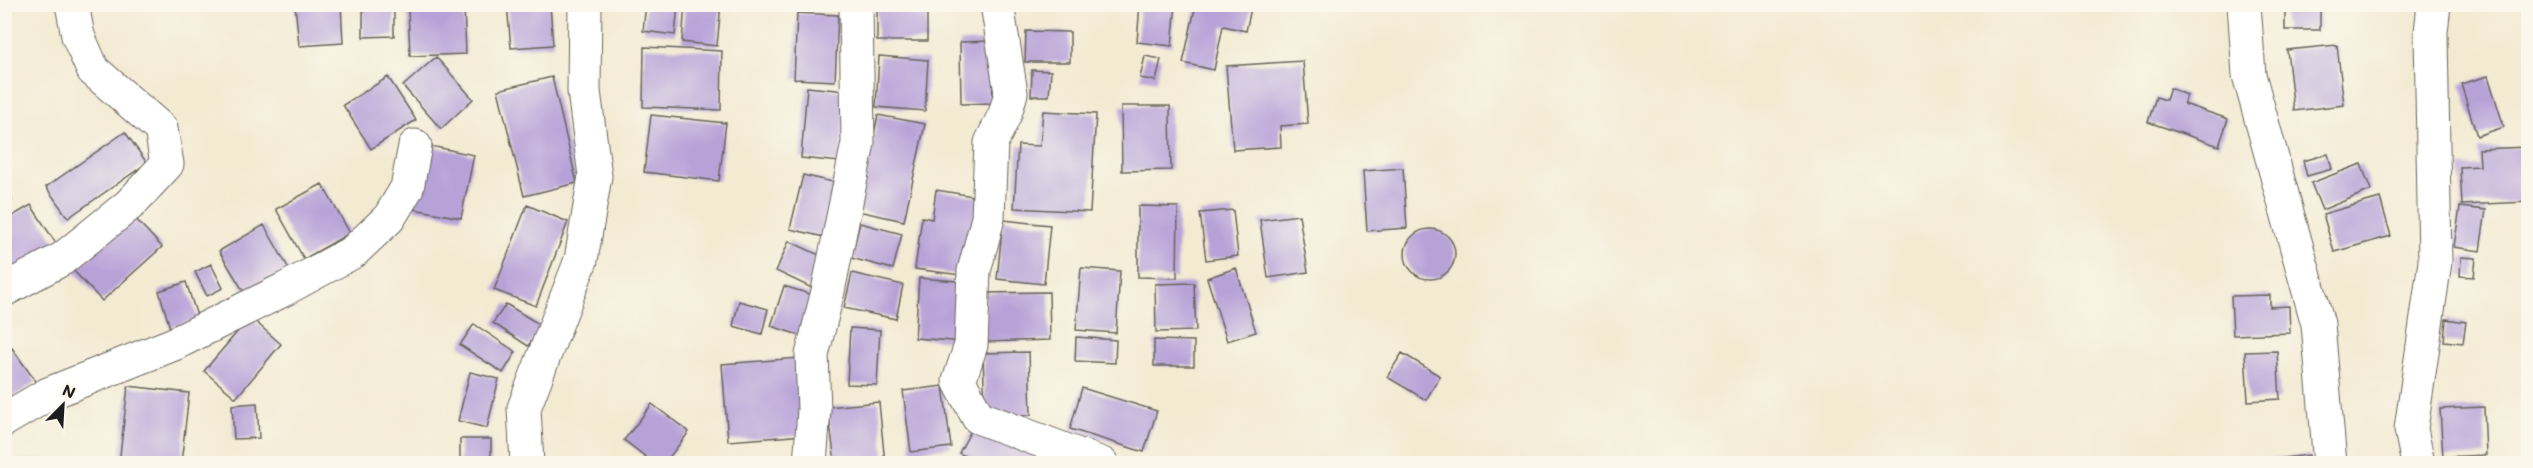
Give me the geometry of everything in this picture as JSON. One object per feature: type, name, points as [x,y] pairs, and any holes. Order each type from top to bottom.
[{"type":"main road","points":[[4,290],[62,259],[130,204],[167,164],[161,129],[93,70],[78,36],[72,4]]},
{"type":"main road","points":[[527,464],[524,408],[581,260],[595,176],[584,91],[585,4]]},
{"type":"main road","points":[[810,464],[814,410],[812,356],[828,291],[858,143],[856,4]]},
{"type":"main road","points":[[997,4],[1011,93],[1005,114],[991,143],[988,218],[974,271],[971,345],[959,381],[978,417],[1102,464]]},
{"type":"main road","points":[[2244,4],[2249,75],[2318,324],[2330,464]]},
{"type":"main road","points":[[2418,464],[2411,429],[2434,262],[2432,33],[2434,4]]},
{"type":"main road","points":[[4,420],[48,394],[174,344],[285,289],[352,252],[389,218],[407,188],[415,146]]},
{"type":"building","points":[[295,4],[341,4],[343,43],[299,46]]},
{"type":"building","points":[[363,4],[394,4],[394,36],[363,37]]},
{"type":"building","points":[[507,4],[550,4],[553,45],[511,48]]},
{"type":"building","points":[[646,4],[678,4],[675,35],[643,31]]},
{"type":"building","points":[[685,4],[721,4],[717,46],[682,42]]},
{"type":"building","points":[[805,4],[838,4],[838,7],[805,6]]},
{"type":"building","points":[[877,4],[927,4],[927,41],[877,41]]},
{"type":"building","points":[[1140,4],[1176,4],[1172,46],[1137,42]]},
{"type":"building","points":[[1196,4],[1252,4],[1246,31],[1223,26],[1214,70],[1183,63]]},
{"type":"building","points":[[2285,4],[2320,4],[2320,30],[2285,30]]},
{"type":"building","points":[[464,6],[466,54],[410,56],[408,9]]},
{"type":"building","points":[[797,13],[838,15],[835,81],[794,79]]},
{"type":"building","points":[[1026,31],[1070,32],[1070,62],[1025,62]]},
{"type":"building","points":[[992,41],[993,103],[961,104],[960,42]]},
{"type":"building","points":[[2337,45],[2344,105],[2294,111],[2287,50]]},
{"type":"building","points":[[644,47],[722,51],[721,110],[643,107]]},
{"type":"building","points":[[879,56],[928,60],[925,111],[876,107]]},
{"type":"building","points":[[1145,56],[1161,59],[1156,81],[1140,78]]},
{"type":"building","points":[[436,57],[473,99],[441,129],[403,86]]},
{"type":"building","points":[[1303,61],[1308,124],[1280,126],[1281,147],[1233,150],[1226,66]]},
{"type":"building","points":[[1032,70],[1051,71],[1049,96],[1031,96]]},
{"type":"building","points":[[2488,76],[2504,127],[2477,136],[2461,84]]},
{"type":"building","points":[[388,77],[416,120],[371,149],[343,105]]},
{"type":"building","points":[[552,77],[577,183],[524,196],[498,90]]},
{"type":"building","points":[[807,87],[846,91],[840,162],[801,158]]},
{"type":"building","points":[[2170,88],[2187,95],[2184,104],[2228,119],[2219,146],[2148,122],[2156,97],[2166,100]]},
{"type":"building","points":[[1121,106],[1170,106],[1171,170],[1122,171]]},
{"type":"building","points":[[1043,111],[1096,114],[1090,212],[1014,208],[1018,145],[1040,146]]},
{"type":"building","points":[[651,115],[726,123],[719,181],[644,172]]},
{"type":"building","points":[[878,115],[925,124],[904,221],[858,211]]},
{"type":"building","points":[[125,132],[147,163],[68,218],[46,187]]},
{"type":"building","points":[[426,145],[474,155],[461,218],[414,209]]},
{"type":"building","points":[[2528,147],[2528,202],[2462,205],[2460,167],[2480,166],[2479,149]]},
{"type":"building","points":[[2328,154],[2332,169],[2307,176],[2303,161]]},
{"type":"building","points":[[2361,164],[2371,190],[2322,210],[2311,183]]},
{"type":"building","points":[[1403,168],[1407,228],[1367,231],[1363,171]]},
{"type":"building","points":[[803,175],[841,184],[828,238],[790,229]]},
{"type":"building","points":[[322,184],[350,233],[304,259],[276,209]]},
{"type":"building","points":[[4,186],[12,200],[4,205]]},
{"type":"building","points":[[936,190],[980,197],[968,276],[915,269],[922,217],[932,219]]},
{"type":"building","points":[[2380,198],[2391,236],[2334,252],[2323,214]]},
{"type":"building","points":[[31,205],[57,245],[4,278],[4,221]]},
{"type":"building","points":[[527,205],[568,222],[536,306],[494,290]]},
{"type":"building","points":[[1138,206],[1178,207],[1177,278],[1138,277]]},
{"type":"building","points":[[2460,207],[2486,210],[2480,251],[2454,247]]},
{"type":"building","points":[[1233,210],[1238,256],[1206,260],[1200,213]]},
{"type":"building","points":[[1299,215],[1308,272],[1268,278],[1260,220]]},
{"type":"building","points":[[134,217],[162,247],[102,301],[74,271]]},
{"type":"building","points":[[1003,220],[1050,225],[1044,284],[997,279]]},
{"type":"building","points":[[860,223],[902,234],[893,269],[851,258]]},
{"type":"building","points":[[264,225],[289,269],[245,294],[219,251]]},
{"type":"building","points":[[1425,229],[1435,229],[1448,236],[1455,249],[1455,259],[1448,272],[1435,279],[1425,279],[1416,275],[1409,268],[1405,259],[1405,249],[1409,240],[1416,233]]},
{"type":"building","points":[[789,241],[830,260],[816,290],[776,271]]},
{"type":"building","points":[[2461,257],[2476,258],[2474,277],[2460,276]]},
{"type":"building","points":[[211,264],[223,288],[207,296],[195,272]]},
{"type":"building","points":[[1081,268],[1120,271],[1116,333],[1076,330]]},
{"type":"building","points":[[1236,268],[1256,332],[1227,341],[1207,278]]},
{"type":"building","points":[[852,273],[903,285],[896,319],[844,308]]},
{"type":"building","points":[[919,278],[969,282],[965,342],[915,338]]},
{"type":"building","points":[[186,282],[198,319],[170,328],[159,291]]},
{"type":"building","points":[[1194,283],[1196,331],[1156,332],[1155,284]]},
{"type":"building","points":[[784,286],[816,296],[802,336],[771,326]]},
{"type":"building","points":[[1049,292],[1050,340],[985,342],[985,293]]},
{"type":"building","points":[[2270,295],[2270,307],[2289,306],[2290,333],[2233,335],[2231,296]]},
{"type":"building","points":[[739,301],[768,309],[762,334],[733,326]]},
{"type":"building","points":[[506,304],[542,326],[528,346],[493,323]]},
{"type":"building","points":[[250,317],[281,344],[236,398],[204,371]]},
{"type":"building","points":[[2446,319],[2466,322],[2463,343],[2444,341]]},
{"type":"building","points":[[474,324],[516,352],[503,373],[460,345]]},
{"type":"building","points":[[850,328],[880,330],[877,385],[847,384]]},
{"type":"building","points":[[1076,337],[1116,340],[1115,363],[1075,361]]},
{"type":"building","points":[[1154,340],[1194,341],[1194,366],[1154,366]]},
{"type":"building","points":[[12,348],[36,382],[4,403],[4,353]]},
{"type":"building","points":[[2277,351],[2280,399],[2248,401],[2245,352]]},
{"type":"building","points":[[1029,352],[1031,415],[985,416],[983,353]]},
{"type":"building","points":[[1402,353],[1440,376],[1426,400],[1387,377]]},
{"type":"building","points":[[799,358],[805,435],[728,441],[722,364]]},
{"type":"building","points":[[470,372],[499,379],[487,428],[458,421]]},
{"type":"building","points":[[128,386],[189,393],[181,464],[119,464]]},
{"type":"building","points":[[943,386],[951,447],[911,452],[903,391]]},
{"type":"building","points":[[1082,388],[1157,411],[1144,452],[1070,429]]},
{"type":"building","points":[[879,402],[885,464],[835,464],[828,407]]},
{"type":"building","points":[[257,403],[259,438],[234,439],[232,405]]},
{"type":"building","points":[[652,404],[689,432],[664,464],[655,464],[624,440]]},
{"type":"building","points":[[2484,407],[2486,455],[2443,457],[2440,409]]},
{"type":"building","points":[[975,423],[1040,456],[1037,464],[980,464],[959,453]]},
{"type":"building","points":[[460,439],[491,439],[491,464],[460,464]]},
{"type":"building","points":[[2309,455],[2310,464],[2249,464],[2249,462]]},
{"type":"building","points":[[913,458],[913,464],[895,464],[895,459]]},
{"type":"building","points":[[69,459],[69,464],[4,464],[4,461]]}]
